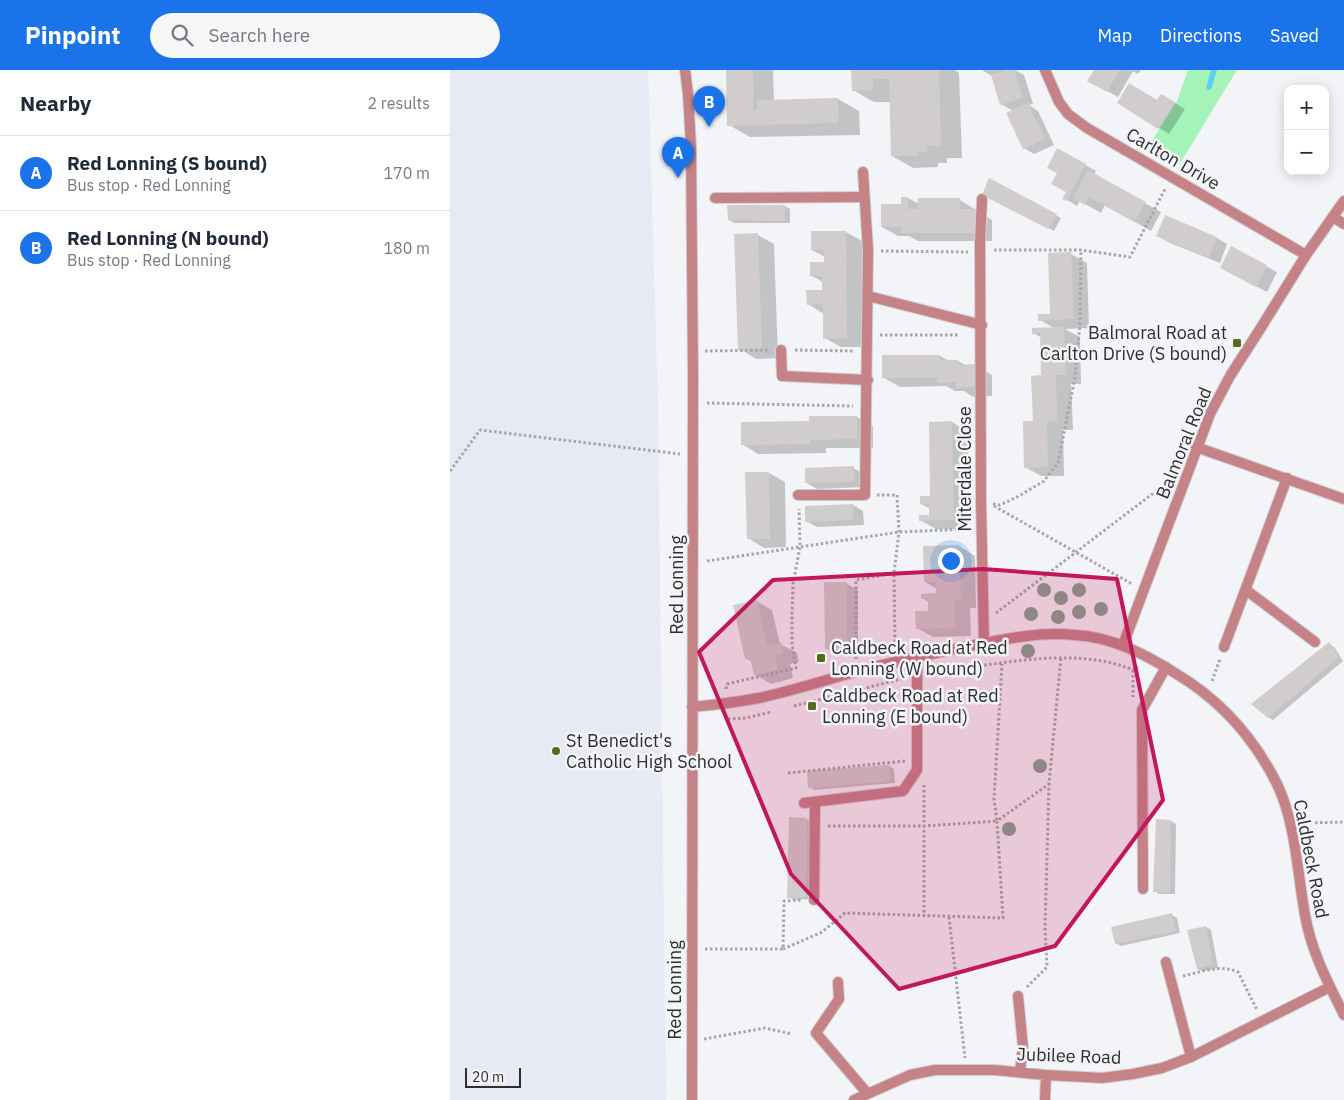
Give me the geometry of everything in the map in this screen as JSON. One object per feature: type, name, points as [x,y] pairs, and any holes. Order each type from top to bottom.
[{"type":"street","name":"Red Lonning","points":[[685,70],[691,146],[693,403],[692,1100]]},
{"type":"street","name":"Carlton Drive","points":[[1045,70],[1059,102],[1068,114],[1170,177],[1306,255]]},
{"type":"street","points":[[798,495],[865,495],[868,380],[868,250],[863,172]]},
{"type":"street","points":[[715,198],[864,197]]},
{"type":"street","name":"Miterdale Close","points":[[982,199],[981,502],[984,643]]},
{"type":"street","name":"Balmoral Road","points":[[1123,645],[1210,414],[1230,376],[1306,255],[1344,201]]},
{"type":"street","points":[[1333,217],[1344,224]]},
{"type":"street","points":[[868,296],[982,330]]},
{"type":"street","points":[[781,350],[782,376],[868,380]]},
{"type":"street","points":[[1196,447],[1344,499]]},
{"type":"street","points":[[1224,647],[1287,478]]},
{"type":"street","points":[[1246,590],[1315,642]]},
{"type":"street","name":"Caldbeck Road","points":[[692,707],[759,698],[895,662],[1017,637],[1050,634],[1077,635],[1100,638],[1123,645],[1166,667],[1207,694],[1247,735],[1263,759],[1285,802],[1309,935],[1330,987],[1344,1015]]},
{"type":"street","points":[[804,804],[904,791],[917,770],[917,657]]},
{"type":"street","points":[[1143,889],[1142,710],[1166,667]]},
{"type":"street","points":[[814,900],[815,802]]},
{"type":"street","points":[[1166,962],[1191,1057]]},
{"type":"street","points":[[838,982],[839,999],[816,1034],[867,1093]]},
{"type":"street","name":"Jubilee Road","points":[[854,1100],[910,1075],[935,1070],[1020,1071],[1046,1075],[1102,1078],[1162,1068],[1191,1057],[1330,987]]},
{"type":"street","points":[[1018,996],[1023,1047],[1020,1071]]},
{"type":"street","points":[[1044,1100],[1046,1075]]},
{"type":"path","points":[[868,250],[966,252],[981,250],[1081,250],[1130,257],[1170,177]]},
{"type":"path","points":[[981,502],[1000,505],[1020,496],[1044,481],[1058,463],[1075,377],[1080,323],[1081,250]]},
{"type":"path","points":[[868,335],[982,330]]},
{"type":"path","points":[[693,403],[866,406]]},
{"type":"path","points":[[450,471],[480,430],[693,456]]},
{"type":"path","points":[[984,622],[1191,465]]},
{"type":"path","points":[[865,495],[897,495],[899,532],[894,573],[895,662]]},
{"type":"path","points":[[981,502],[999,507],[1143,590]]},
{"type":"path","points":[[694,563],[899,532],[982,529]]},
{"type":"path","points":[[856,672],[856,580],[894,573]]},
{"type":"path","points":[[1207,694],[1224,647]]},
{"type":"path","points":[[1018,996],[1047,967],[1045,927],[1049,784],[1061,657]]},
{"type":"path","points":[[692,950],[783,949],[822,932],[845,913],[1003,918],[994,799],[1002,664]]},
{"type":"path","points":[[815,826],[925,826],[997,821],[1049,784]]},
{"type":"path","points":[[1290,823],[1344,822]]},
{"type":"path","points":[[783,949],[784,901],[814,900]]},
{"type":"path","points":[[949,917],[967,1069]]},
{"type":"path","points":[[1170,980],[1219,968],[1232,969],[1238,972],[1262,1021]]},
{"type":"path","points":[[691,1041],[765,1028],[792,1034]]},
{"type":"highlighted area","points":[[983,569],[1117,579],[1163,800],[1055,946],[899,989],[791,874],[699,652],[773,580]]},
{"type":"shaded area","name":"St Benedict's Catholic High School","points":[[450,70],[648,70],[658,403],[666,1100],[450,1100]]},
{"type":"green space","points":[[1188,70],[1237,70],[1179,165],[1148,147],[1177,101]]},
{"type":"building","points":[[726,70],[753,70],[754,110],[757,110],[757,100],[838,98],[839,123],[727,126]]},
{"type":"building","points":[[851,70],[939,70],[941,146],[926,146],[927,152],[917,152],[918,156],[891,156],[889,79],[873,79],[873,90],[852,91]]},
{"type":"building","points":[[1006,70],[1014,70],[1023,98],[1000,105],[991,75]]},
{"type":"building","points":[[1094,70],[1120,70],[1107,92],[1087,81]]},
{"type":"building","points":[[1129,83],[1157,100],[1161,94],[1175,102],[1158,129],[1117,103]]},
{"type":"building","points":[[1028,103],[1045,139],[1023,149],[1006,113]]},
{"type":"building","points":[[1057,148],[1086,164],[1066,201],[1062,199],[1066,192],[1051,184],[1057,173],[1047,168]]},
{"type":"building","points":[[1088,170],[1146,202],[1134,222],[1089,197],[1085,205],[1073,198]]},
{"type":"building","points":[[989,178],[1057,214],[1048,229],[982,195]]},
{"type":"building","points":[[901,197],[908,197],[908,209],[917,209],[918,198],[960,198],[960,209],[977,209],[977,233],[901,233],[901,227],[881,227],[881,204],[901,204]]},
{"type":"building","points":[[727,205],[785,205],[785,221],[728,220]]},
{"type":"building","points":[[1165,215],[1217,237],[1209,258],[1156,236]]},
{"type":"building","points":[[811,231],[846,231],[847,338],[823,339],[823,304],[807,305],[806,290],[822,290],[822,276],[810,276],[810,262],[824,262],[824,250],[811,250]]},
{"type":"building","points":[[758,233],[762,349],[738,350],[734,234]]},
{"type":"building","points":[[1231,246],[1267,265],[1256,287],[1220,268]]},
{"type":"building","points":[[1071,252],[1074,319],[1038,321],[1038,314],[1050,314],[1048,253]]},
{"type":"building","points":[[1064,327],[1066,375],[1056,375],[1057,421],[1047,422],[1048,467],[1024,468],[1023,421],[1033,421],[1031,376],[1041,375],[1040,333],[1032,334],[1032,328]]},
{"type":"building","points":[[882,355],[940,355],[940,360],[958,360],[958,365],[976,364],[976,387],[956,388],[956,382],[938,383],[937,378],[882,378]]},
{"type":"building","points":[[809,416],[857,416],[858,439],[810,440],[810,444],[741,445],[741,422],[809,421]]},
{"type":"building","points":[[952,421],[954,520],[919,521],[919,515],[929,515],[929,504],[920,504],[920,496],[930,496],[929,422]]},
{"type":"building","points":[[854,466],[854,482],[805,483],[805,468]]},
{"type":"building","points":[[745,472],[769,472],[770,539],[747,539]]},
{"type":"building","points":[[853,504],[853,520],[805,522],[805,506]]},
{"type":"building","points":[[959,545],[961,600],[955,600],[955,628],[916,629],[915,611],[928,611],[928,599],[921,599],[921,594],[936,593],[936,582],[924,582],[923,546]]},
{"type":"building","points":[[824,582],[847,582],[847,649],[825,649]]},
{"type":"building","points":[[757,600],[767,646],[781,642],[784,653],[775,655],[778,670],[754,675],[750,658],[745,659],[733,605]]},
{"type":"building","points":[[1329,642],[1339,657],[1268,718],[1251,704]]},
{"type":"building","points":[[889,765],[891,781],[808,788],[807,771]]},
{"type":"building","points":[[789,817],[807,818],[806,897],[787,898]]},
{"type":"building","points":[[1156,819],[1171,820],[1170,892],[1153,892]]},
{"type":"building","points":[[1172,913],[1176,931],[1115,944],[1111,927]]},
{"type":"building","points":[[1206,926],[1213,965],[1197,969],[1187,930]]},
{"type":"waterway","points":[[1209,87],[1214,70]]},
{"type":"place","name":"Red Lonning (N bound)","points":[[709,127]]},
{"type":"place","name":"Red Lonning (S bound)","points":[[678,178]]},
{"type":"place","name":"Balmoral Road at Carlton Drive (S bound)","points":[[1237,343]]},
{"type":"place","name":"Caldbeck Road at Red Lonning (W bound)","points":[[821,658]]},
{"type":"place","name":"Caldbeck Road at Red Lonning (E bound)","points":[[812,706]]},
{"type":"place","name":"St Benedict's Catholic High School","points":[[556,751]]}]
